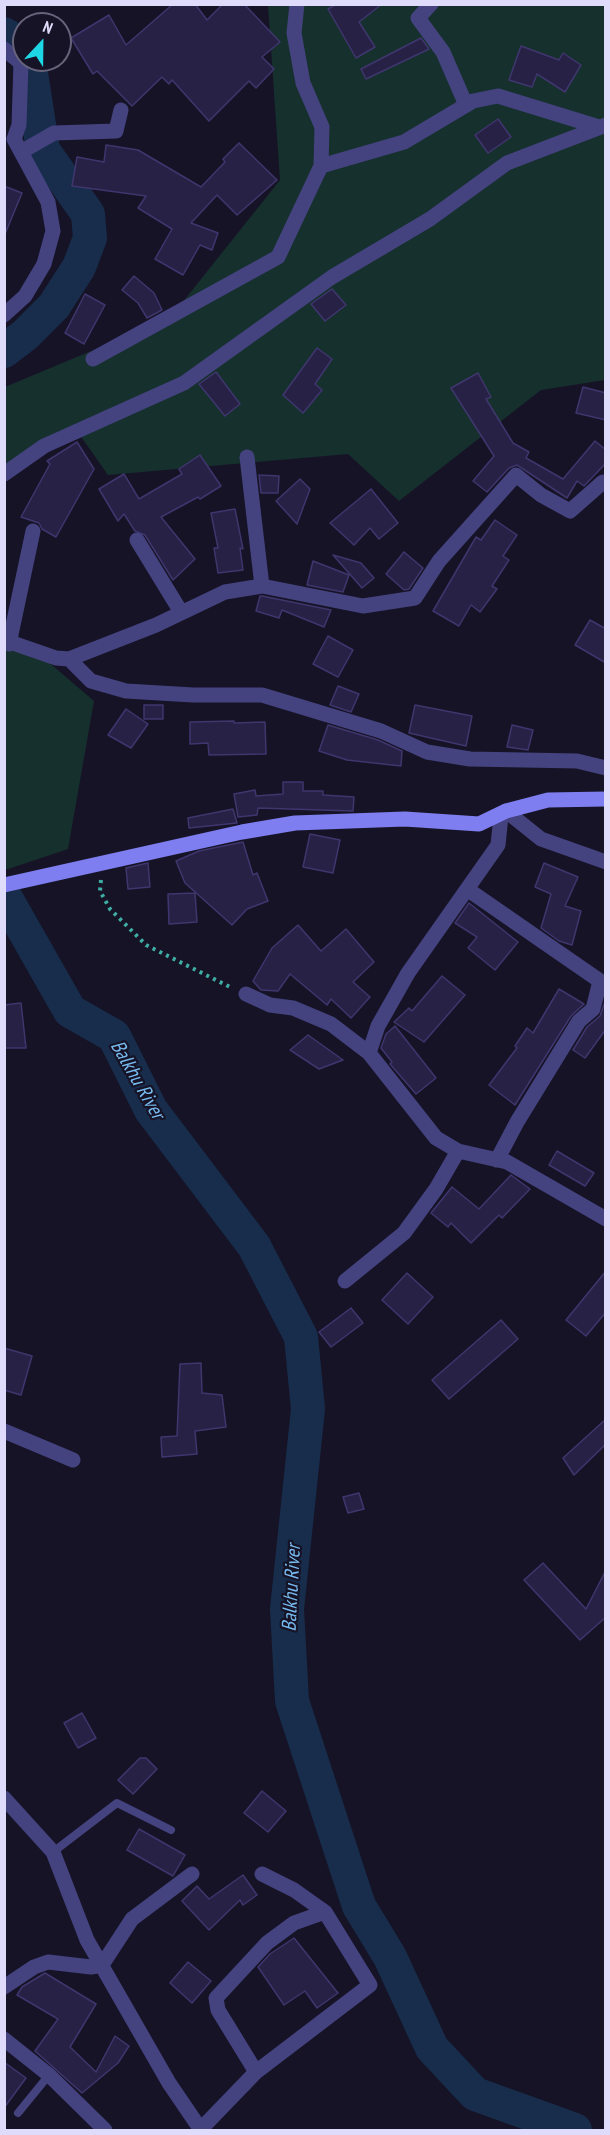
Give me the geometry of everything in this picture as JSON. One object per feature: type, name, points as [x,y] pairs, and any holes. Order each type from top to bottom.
[{"type":"street","points":[[93,359],[278,257],[321,166],[322,128],[303,83],[294,33],[297,4]]},
{"type":"street","points":[[431,4],[418,18],[443,52],[466,105]]},
{"type":"street","points":[[4,49],[21,63],[19,124],[14,139],[48,202],[52,231],[44,264],[25,296],[4,315]]},
{"type":"street","points":[[321,166],[404,142],[466,105],[498,96],[602,126]]},
{"type":"street","points":[[21,152],[54,133],[80,130],[117,131],[121,110]]},
{"type":"street","points":[[4,474],[44,446],[184,383],[332,277],[430,219],[507,163],[539,148],[602,126]]},
{"type":"street","points":[[247,456],[262,586]]},
{"type":"street","points":[[33,531],[7,642],[56,658],[69,659],[156,625],[225,592],[262,586],[363,606],[415,598],[439,561],[516,475],[541,495],[570,511],[603,482],[606,483]]},
{"type":"street","points":[[137,540],[181,612]]},
{"type":"street","points":[[69,659],[91,681],[126,691],[193,695],[262,695],[381,731],[427,752],[470,759],[577,761],[606,768]]},
{"type":"street","points":[[4,885],[242,832],[295,823],[405,819],[479,824],[504,813],[548,800],[606,800]]},
{"type":"street","points":[[504,813],[542,839],[606,862]]},
{"type":"street","points":[[369,1053],[378,1026],[392,1006],[408,973],[498,845],[504,813]]},
{"type":"street","points":[[466,889],[600,981],[593,1009],[579,1021],[517,1122],[497,1160]]},
{"type":"street","points":[[246,994],[270,1005],[292,1008],[331,1024],[369,1053],[436,1138],[458,1151],[507,1162],[605,1216]]},
{"type":"street","points":[[345,1281],[404,1233],[436,1189],[458,1151]]},
{"type":"street","points":[[4,1431],[73,1460]]},
{"type":"street","points":[[4,1798],[53,1852],[87,1940],[169,2083],[201,2130],[256,2072],[370,1985],[325,1912],[294,1890],[262,1874]]},
{"type":"street","points":[[102,1965],[132,1919],[192,1874]]},
{"type":"street","points":[[256,2072],[218,2010],[216,1998],[267,1943],[294,1923],[325,1912]]},
{"type":"street","points":[[4,1987],[34,1967],[48,1962],[83,1966],[102,1965]]},
{"type":"street","points":[[4,2039],[49,2075],[105,2130]]},
{"type":"lane","points":[[53,1852],[117,1803],[171,1830]]},
{"type":"lane","points":[[18,2113],[49,2075]]},
{"type":"path","points":[[96,864],[100,891],[110,909],[146,945],[246,994]]},
{"type":"green space","points":[[268,5],[605,5],[605,380],[541,390],[399,501],[348,454],[108,475],[77,431],[5,471],[5,387],[170,318],[280,180]]},
{"type":"green space","points":[[4,624],[94,701],[68,849],[5,870]]},
{"type":"building","points":[[173,4],[195,4],[207,20],[223,4],[244,4],[280,42],[262,57],[274,69],[256,88],[249,81],[209,121],[172,80],[169,84],[162,77],[132,106],[97,71],[93,74],[72,37],[109,15],[126,45]]},
{"type":"building","points":[[337,4],[382,4],[359,22],[375,47],[356,58],[328,9]]},
{"type":"building","points":[[421,38],[429,49],[366,79],[361,69]]},
{"type":"building","points":[[521,46],[559,60],[563,53],[581,65],[565,92],[537,74],[532,87],[509,80]]},
{"type":"building","points":[[498,119],[511,137],[488,153],[475,135]]},
{"type":"building","points":[[239,143],[277,180],[237,215],[217,195],[191,223],[218,233],[212,250],[200,245],[183,275],[155,259],[172,229],[138,208],[146,196],[72,186],[77,157],[104,162],[106,145],[138,150],[201,187],[225,162],[223,159]]},
{"type":"building","points":[[4,186],[22,193],[5,234],[4,234]]},
{"type":"building","points":[[134,276],[154,293],[162,310],[147,318],[138,303],[122,290]]},
{"type":"building","points":[[332,289],[346,305],[325,321],[311,304]]},
{"type":"building","points":[[85,294],[105,305],[84,344],[65,333]]},
{"type":"building","points":[[317,348],[332,359],[315,384],[322,390],[303,413],[283,395]]},
{"type":"building","points":[[216,372],[240,404],[225,416],[199,384]]},
{"type":"building","points":[[478,373],[491,397],[486,399],[513,443],[529,452],[526,458],[563,479],[595,441],[606,450],[606,463],[584,486],[577,481],[567,498],[517,465],[509,468],[487,492],[473,481],[494,456],[451,388]]},
{"type":"building","points":[[583,387],[606,393],[606,420],[576,413]]},
{"type":"building","points":[[77,442],[94,469],[56,537],[42,529],[39,523],[21,517],[50,464],[47,461]]},
{"type":"building","points":[[200,455],[221,486],[200,499],[198,497],[161,517],[195,559],[173,580],[145,535],[135,531],[124,514],[118,521],[99,489],[124,474],[139,499],[182,474],[179,469]]},
{"type":"building","points":[[259,475],[279,476],[278,493],[261,493]]},
{"type":"building","points":[[300,479],[310,489],[297,524],[276,501]]},
{"type":"building","points":[[371,489],[398,523],[379,539],[370,528],[354,545],[330,523]]},
{"type":"building","points":[[235,509],[243,549],[240,548],[243,570],[218,573],[214,548],[218,548],[211,513]]},
{"type":"building","points":[[495,520],[517,535],[503,556],[509,560],[492,586],[497,589],[480,612],[471,605],[459,626],[433,611],[476,537],[481,540]]},
{"type":"building","points":[[404,552],[423,568],[409,589],[404,590],[386,574]]},
{"type":"building","points":[[333,555],[361,563],[374,578],[362,588]]},
{"type":"building","points":[[313,561],[349,575],[343,592],[307,585]]},
{"type":"building","points":[[260,596],[331,610],[324,627],[282,610],[279,618],[256,611]]},
{"type":"building","points":[[590,620],[606,629],[606,663],[575,645]]},
{"type":"building","points":[[328,636],[353,650],[338,677],[313,664]]},
{"type":"building","points":[[338,686],[359,694],[351,712],[330,705]]},
{"type":"building","points":[[144,705],[163,705],[163,719],[144,719]]},
{"type":"building","points":[[415,705],[472,716],[466,746],[409,733]]},
{"type":"building","points":[[126,709],[148,724],[131,748],[108,735]]},
{"type":"building","points":[[234,721],[234,723],[265,722],[266,754],[209,755],[208,743],[190,744],[190,722]]},
{"type":"building","points":[[328,725],[378,740],[402,751],[401,766],[347,760],[319,751]]},
{"type":"building","points":[[512,725],[533,730],[528,750],[507,747]]},
{"type":"building","points":[[283,782],[303,782],[303,791],[323,791],[323,795],[354,797],[353,811],[258,808],[257,815],[238,817],[234,794],[255,790],[256,796],[283,794]]},
{"type":"building","points":[[233,809],[237,823],[189,828],[188,818]]},
{"type":"building","points":[[310,834],[340,840],[333,873],[303,867]]},
{"type":"building","points":[[243,842],[253,875],[257,873],[268,901],[247,909],[232,925],[185,883],[176,861],[199,851]]},
{"type":"building","points":[[148,863],[150,887],[128,889],[126,868]]},
{"type":"building","points":[[544,863],[578,877],[565,906],[581,911],[572,945],[559,941],[541,928],[551,894],[535,887]]},
{"type":"building","points":[[195,893],[197,922],[169,924],[168,894]]},
{"type":"building","points":[[469,903],[518,942],[495,970],[468,948],[477,937],[455,923]]},
{"type":"building","points":[[298,925],[321,951],[346,929],[374,962],[353,982],[370,997],[351,1018],[331,999],[327,1005],[290,974],[278,991],[261,990],[253,981],[272,948]]},
{"type":"building","points":[[442,976],[465,995],[424,1042],[394,1022],[409,1008],[412,1011]]},
{"type":"building","points":[[559,989],[584,1004],[571,1016],[515,1105],[489,1085],[517,1048],[515,1046],[527,1028],[533,1033]]},
{"type":"building","points":[[606,999],[606,1029],[585,1058],[573,1050],[587,1027],[600,1016]]},
{"type":"building","points":[[21,1003],[26,1048],[4,1048],[4,1005]]},
{"type":"building","points":[[395,1026],[436,1078],[416,1094],[390,1064],[392,1062],[381,1048],[386,1034]]},
{"type":"building","points":[[308,1035],[343,1060],[319,1069],[290,1050]]},
{"type":"building","points":[[557,1151],[594,1173],[585,1186],[549,1165]]},
{"type":"building","points":[[511,1175],[530,1189],[502,1218],[499,1215],[471,1243],[451,1223],[448,1227],[431,1213],[452,1187],[479,1209]]},
{"type":"building","points":[[606,1271],[606,1312],[586,1336],[566,1320]]},
{"type":"building","points":[[407,1273],[433,1297],[408,1324],[382,1300]]},
{"type":"building","points":[[351,1308],[363,1323],[331,1347],[319,1332]]},
{"type":"building","points":[[501,1320],[518,1339],[449,1399],[432,1380]]},
{"type":"building","points":[[4,1348],[32,1356],[21,1395],[4,1390]]},
{"type":"building","points":[[201,1363],[202,1393],[222,1395],[226,1427],[195,1431],[197,1454],[162,1457],[161,1437],[177,1436],[180,1364]]},
{"type":"building","points":[[606,1419],[606,1444],[574,1475],[563,1458]]},
{"type":"building","points":[[359,1493],[364,1509],[348,1513],[343,1497]]},
{"type":"building","points":[[543,1563],[586,1609],[606,1570],[606,1617],[580,1640],[524,1580]]},
{"type":"building","points":[[82,1713],[96,1738],[78,1748],[64,1723]]},
{"type":"building","points":[[140,1758],[146,1758],[157,1769],[133,1794],[118,1780]]},
{"type":"building","points":[[262,1791],[286,1811],[268,1832],[244,1813]]},
{"type":"building","points":[[139,1829],[185,1855],[173,1876],[127,1850]]},
{"type":"building","points":[[243,1875],[257,1895],[243,1905],[240,1900],[209,1930],[182,1901],[197,1886],[209,1899]]},
{"type":"building","points":[[294,1938],[338,1993],[317,2008],[305,1991],[284,2005],[258,1967],[270,1954]]},
{"type":"building","points":[[188,1962],[211,1981],[192,2003],[170,1983]]},
{"type":"building","points":[[45,1973],[96,2004],[70,2047],[96,2072],[115,2036],[129,2046],[118,2063],[82,2093],[35,2051],[58,2019],[17,1995],[22,1987]]},
{"type":"building","points":[[4,2062],[26,2078],[4,2108]]},
{"type":"waterway","points":[[4,34],[12,39]]},
{"type":"waterway","points":[[4,351],[25,335],[54,306],[79,267],[90,238],[88,214],[43,150],[31,72]]},
{"type":"waterway","name":"Balkhu River","points":[[4,895],[70,1011],[114,1036],[151,1110],[254,1246],[301,1337],[308,1409],[287,1609],[292,1701],[359,1906],[390,1957],[432,2048],[475,2094],[575,2130]]}]
